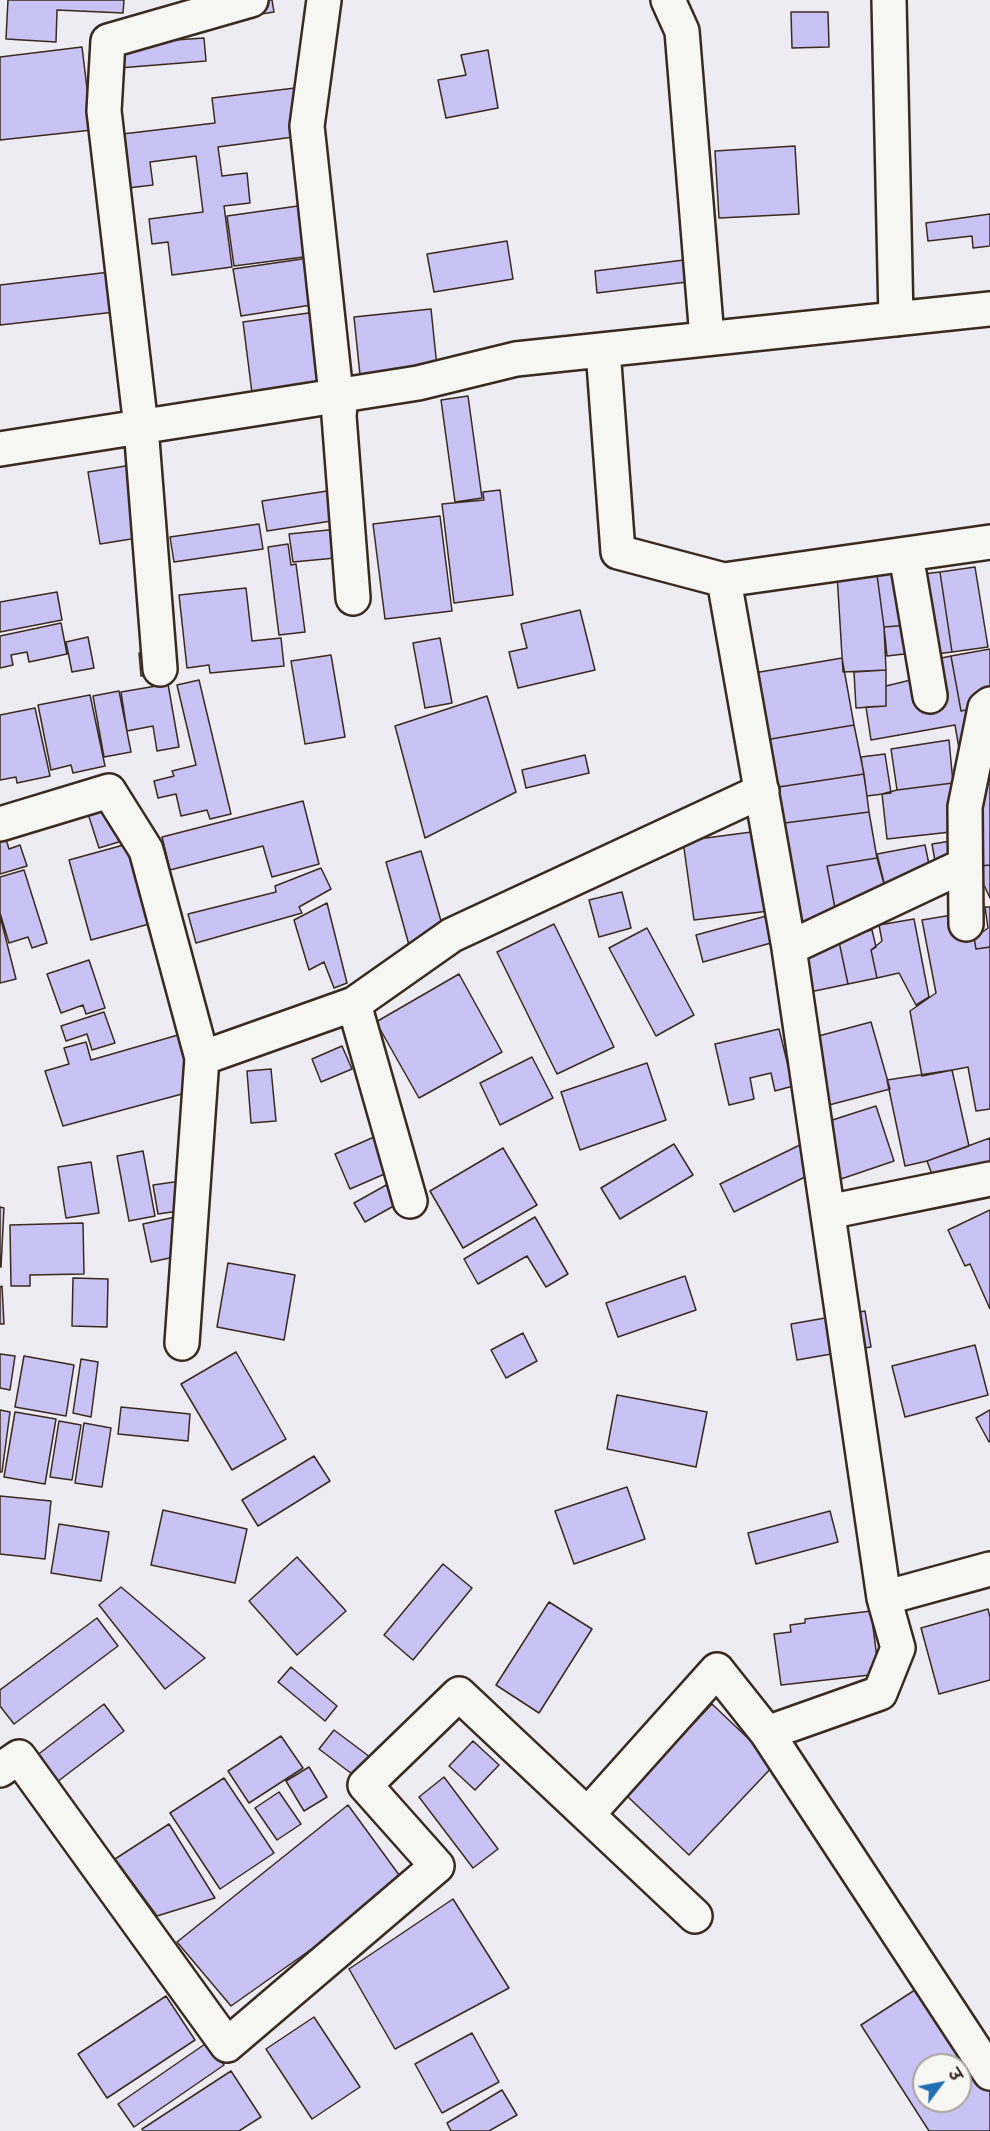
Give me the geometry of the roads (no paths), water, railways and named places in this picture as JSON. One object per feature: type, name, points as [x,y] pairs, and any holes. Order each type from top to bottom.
[{"type":"street","points":[[160,669],[141,427],[104,111],[108,41],[251,0]]},
{"type":"street","points":[[324,0],[307,126],[335,385],[341,395],[339,416],[353,598]]},
{"type":"street","points":[[668,0],[682,31],[707,338]]},
{"type":"street","points":[[889,0],[896,319]]},
{"type":"street","points":[[0,449],[418,383],[516,359],[990,309]]},
{"type":"street","points":[[603,350],[618,552],[724,580],[990,542]]},
{"type":"street","points":[[906,555],[930,696]]},
{"type":"street","points":[[724,580],[789,948],[884,1598],[898,1648],[880,1694],[767,1733]]},
{"type":"street","points":[[966,924],[965,807],[985,708],[990,704]]},
{"type":"street","points":[[202,1058],[354,1004],[452,935],[762,790]]},
{"type":"street","points":[[0,824],[109,791],[146,850],[202,1058],[182,1342]]},
{"type":"street","points":[[789,948],[965,865]]},
{"type":"street","points":[[354,1004],[410,1201]]},
{"type":"street","points":[[828,1212],[990,1179]]},
{"type":"street","points":[[884,1598],[990,1569]]},
{"type":"street","points":[[588,1814],[717,1670],[767,1733],[990,2073]]},
{"type":"street","points":[[0,1770],[19,1756],[227,2046],[437,1866],[366,1785],[459,1694],[695,1916]]}]
